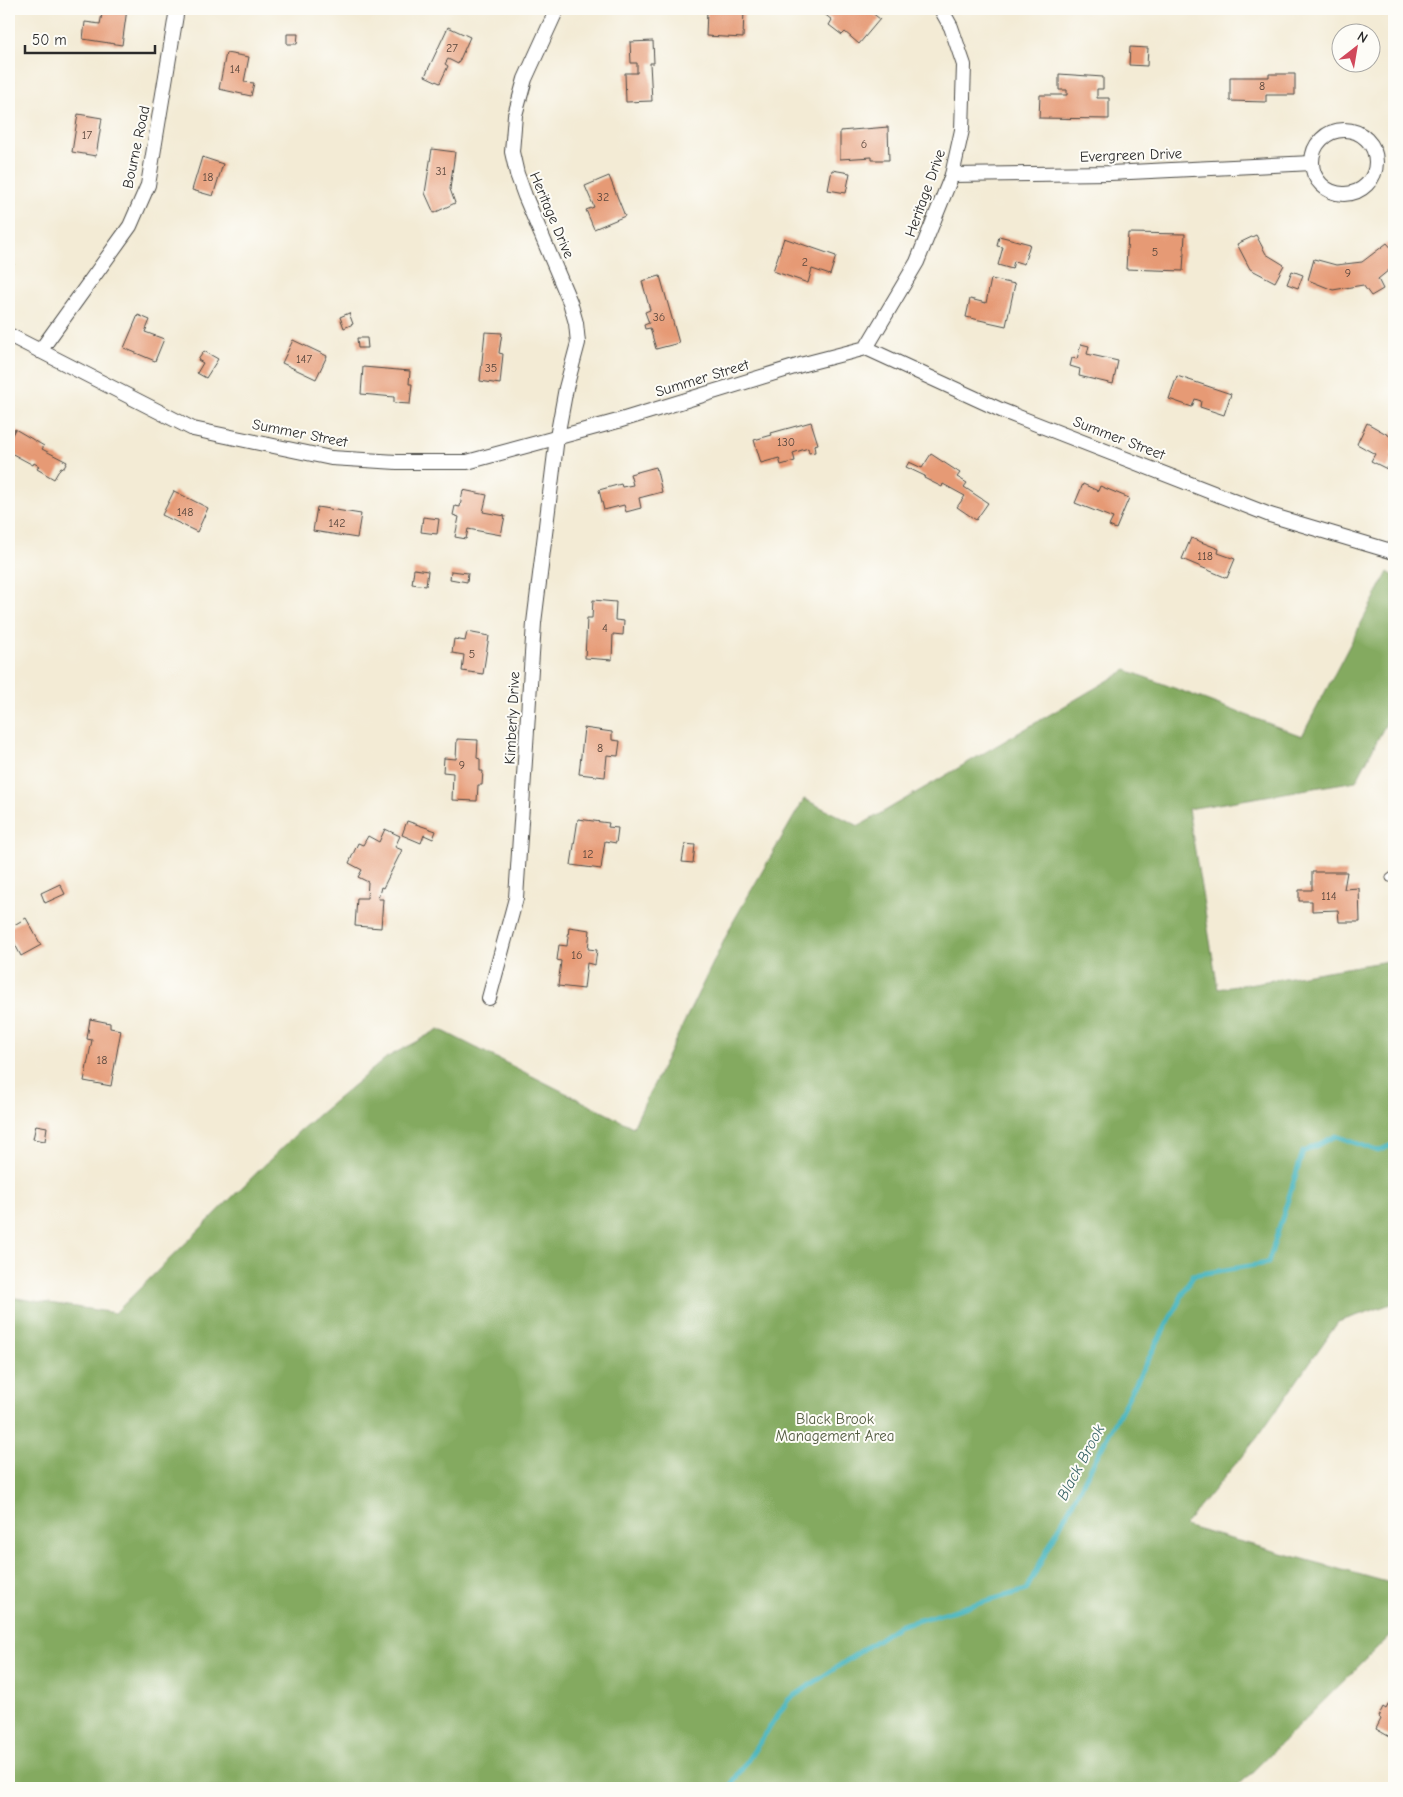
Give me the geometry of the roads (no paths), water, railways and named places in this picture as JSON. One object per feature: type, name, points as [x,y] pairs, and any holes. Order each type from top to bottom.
[{"type":"street","name":"Bourne Road","points":[[40,351],[130,226],[148,185],[177,9]]},
{"type":"street","name":"Heritage Drive","points":[[557,9],[525,79],[515,115],[512,152],[517,174],[563,282],[576,323],[578,343],[566,388],[557,437]]},
{"type":"street","name":"Heritage Drive","points":[[866,348],[916,262],[952,175],[962,130],[964,65],[951,27],[941,9]]},
{"type":"street","points":[[1342,129],[1356,132],[1368,140],[1375,152],[1376,168],[1369,182],[1357,191],[1342,194],[1327,189],[1321,184],[1316,178],[1312,162],[1314,148],[1323,137],[1342,129]]},
{"type":"street","name":"Evergreen Drive","points":[[952,175],[1110,173],[1312,162]]},
{"type":"street","name":"Summer Street","points":[[9,335],[193,429],[331,458],[397,462],[467,462],[618,421],[804,364],[866,348],[1003,411],[1270,515],[1394,552]]},
{"type":"street","name":"Kimberly Drive","points":[[489,998],[516,898],[534,623],[557,437]]},
{"type":"waterway","name":"Black Brook","points":[[729,1788],[788,1700],[898,1626],[1026,1590],[1193,1275],[1268,1263],[1303,1152],[1336,1136],[1378,1151],[1394,1144]]},
{"type":"park label","name":"Black Brook Management Area","points":[[835,1428]]}]
